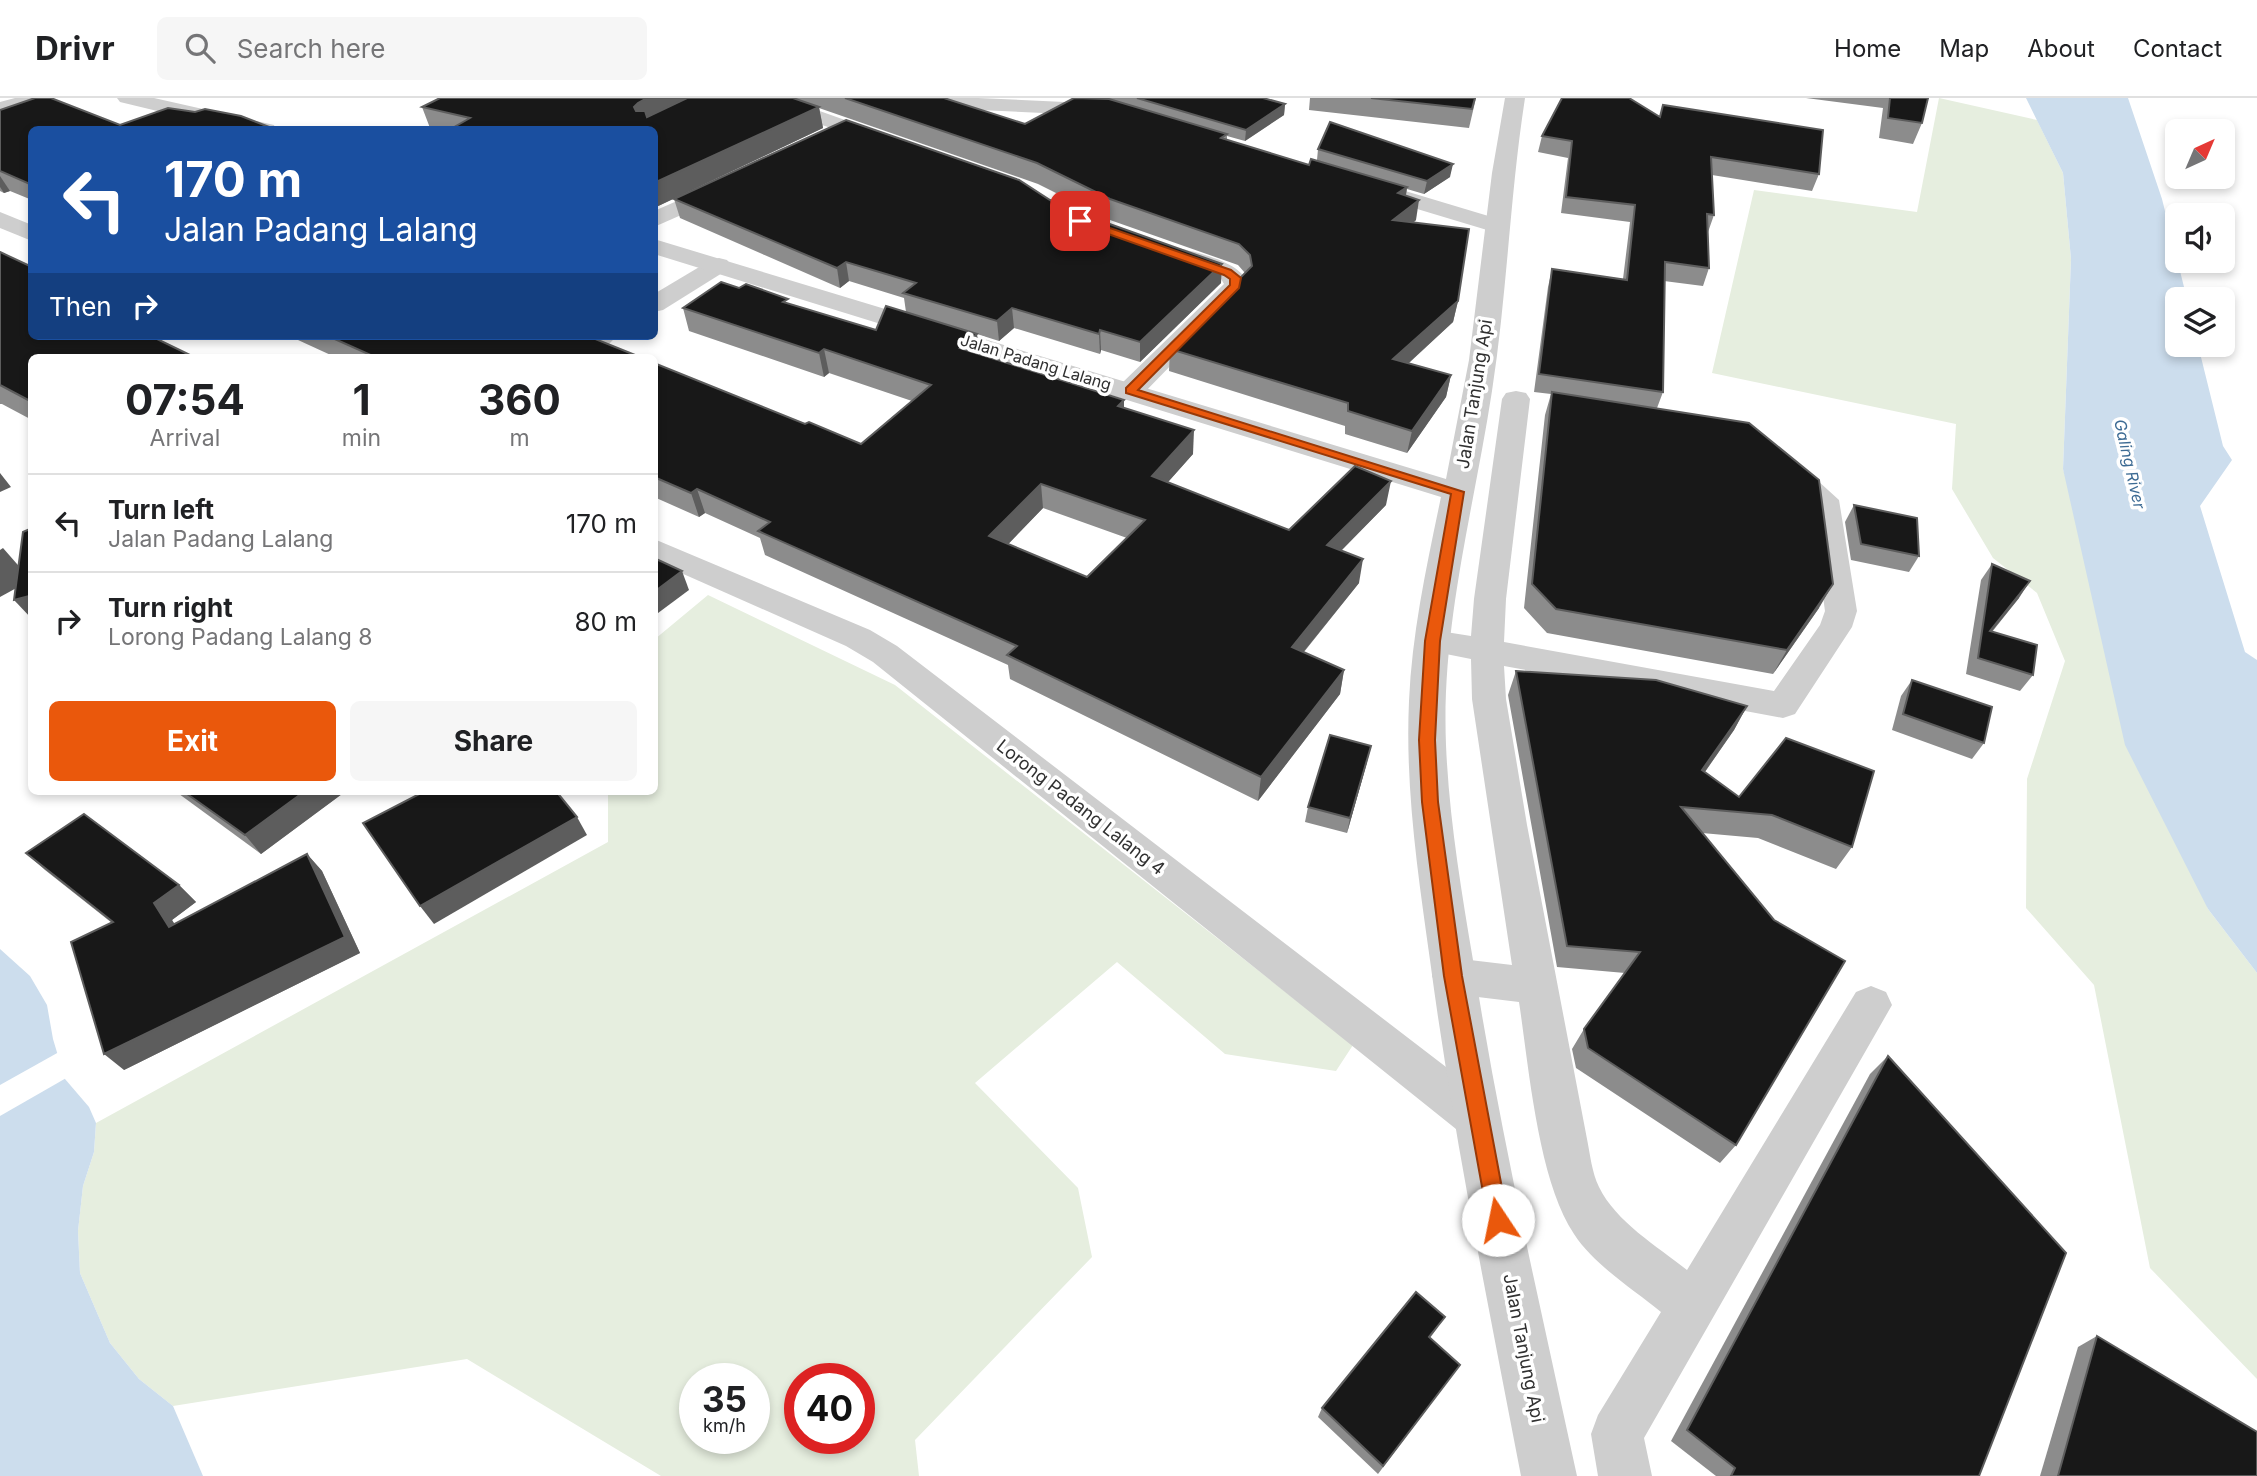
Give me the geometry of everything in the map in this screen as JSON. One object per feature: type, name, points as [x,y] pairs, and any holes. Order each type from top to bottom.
[{"type":"street","points":[[0,109],[38,98]]},
{"type":"street","points":[[128,98],[249,126]]},
{"type":"street","points":[[764,98],[900,146]]},
{"type":"street","points":[[850,98],[1082,107],[1133,116]]},
{"type":"street","name":"Jalan Tanjung Api","points":[[1515,98],[1506,146],[1478,394],[1457,492],[1433,641],[1427,740],[1430,802],[1453,976],[1477,1118],[1549,1476]]},
{"type":"street","points":[[824,140],[848,128]]},
{"type":"street","points":[[658,218],[740,180]]},
{"type":"street","points":[[1354,183],[1497,226]]},
{"type":"street","points":[[0,219],[28,232]]},
{"type":"street","points":[[1130,391],[1236,285],[1235,278],[1228,272],[1151,246]]},
{"type":"street","name":"Jalan Padang Lalang","points":[[658,247],[1457,492]]},
{"type":"street","points":[[658,303],[719,265]]},
{"type":"street","points":[[573,354],[596,340]]},
{"type":"street","points":[[1478,394],[1530,401],[1490,599],[1487,651],[1493,724],[1536,986],[1576,1192],[1591,1219],[1611,1240],[1693,1306]]},
{"type":"street","points":[[1433,641],[1783,705],[1836,627],[1840,611],[1824,500],[1759,446]]},
{"type":"street","name":"Lorong Padang Lalang 4","points":[[658,551],[858,638],[885,653],[1477,1118]]},
{"type":"street","points":[[1453,976],[1536,986]]},
{"type":"street","points":[[1625,1476],[1617,1434],[1871,1005]]},
{"type":"green space","points":[[1939,98],[2037,120],[2063,173],[2071,259],[2063,469],[2208,909],[2257,973],[2257,1379],[2150,1268],[2094,985],[2026,908],[2027,779],[2065,661],[2037,593],[1993,558],[1952,489],[1956,424],[1712,373],[1754,190],[1917,212]]},
{"type":"green space","points":[[708,595],[895,685],[1353,1045],[1336,1071],[1225,1054],[1117,962],[975,1083],[1078,1188],[1092,1257],[915,1440],[919,1476],[661,1476],[467,1359],[173,1406],[139,1379],[110,1343],[80,1273],[78,1231],[83,1186],[94,1152],[96,1123],[608,842],[608,795],[658,795],[658,637]]},
{"type":"water","name":"Galing River","points":[[2026,98],[2128,98],[2165,211],[2165,273],[2180,273],[2184,287],[2165,287],[2165,357],[2201,357],[2223,446],[2232,460],[2200,506],[2245,652],[2257,660],[2257,973],[2208,909],[2125,745],[2063,469],[2071,259],[2063,173]]},
{"type":"water","points":[[0,949],[30,976],[47,1005],[53,1039],[65,1079],[89,1107],[96,1123],[94,1152],[83,1186],[78,1231],[80,1273],[110,1343],[139,1379],[173,1406],[203,1476],[0,1476]]},
{"type":"pier","points":[[59,1052],[68,1077],[0,1116],[0,1085]]},
{"type":"building","points":[[35,98],[51,98],[120,125],[168,108],[195,112],[205,109],[241,116],[267,126],[28,126],[28,183],[0,171],[0,110]]},
{"type":"building","points":[[440,98],[647,98],[634,107],[636,111],[645,111],[647,117],[687,98],[793,98],[819,107],[658,181],[658,126],[456,126],[470,118],[422,107]]},
{"type":"building","points":[[845,98],[944,98],[1025,124],[1074,98],[1109,99],[1227,134],[1221,138],[1309,165],[1311,159],[1407,187],[1398,193],[1419,200],[1393,220],[1469,229],[1458,301],[1393,359],[1451,375],[1412,431],[1348,411],[1348,403],[1170,349],[1252,266],[1250,255],[1239,244],[1110,199],[1037,163]]},
{"type":"building","points":[[1137,98],[1263,98],[1285,104],[1246,130]]},
{"type":"building","points":[[1371,98],[1475,98],[1472,109]]},
{"type":"building","points":[[1562,98],[1629,98],[1660,117],[1663,105],[1823,130],[1819,174],[1711,157],[1714,215],[1707,214],[1709,268],[1665,262],[1663,392],[1539,374],[1552,269],[1627,280],[1635,205],[1566,197],[1572,141],[1542,136]]},
{"type":"building","points":[[1890,98],[1928,98],[1922,123],[1888,118]]},
{"type":"building","points":[[846,120],[1019,180],[1050,200],[1076,212],[1222,264],[1140,342],[1100,330],[1099,334],[1012,308],[997,321],[903,293],[916,283],[846,262],[837,268],[674,199]]},
{"type":"building","points":[[1330,122],[1453,164],[1427,181],[1318,149]]},
{"type":"building","points":[[0,252],[28,265],[28,340],[159,340],[188,354],[28,354],[28,400],[0,385]]},
{"type":"building","points":[[721,282],[739,288],[746,284],[788,299],[783,302],[876,330],[886,306],[977,334],[960,348],[1124,400],[1118,406],[1194,430],[1152,476],[1289,530],[1355,466],[1391,481],[1327,545],[1363,559],[1292,647],[1344,670],[1261,777],[1007,655],[1017,646],[758,531],[770,522],[697,489],[691,493],[658,479],[658,365],[861,444],[931,385],[824,349],[819,353],[683,308]],"holes":[[[1041,484],[1145,520],[1087,577],[989,536]]]},
{"type":"building","points":[[337,340],[598,340],[633,354],[368,354]]},
{"type":"building","points":[[1552,392],[1749,423],[1819,480],[1833,584],[1787,650],[1556,609],[1532,584]]},
{"type":"building","points":[[1854,505],[1917,518],[1919,556],[1861,544]]},
{"type":"building","points":[[28,530],[28,596],[14,600],[23,532]]},
{"type":"building","points":[[658,560],[682,571],[658,589]]},
{"type":"building","points":[[1992,564],[2030,581],[1990,631],[2037,645],[2033,675],[1978,658]]},
{"type":"building","points":[[1516,671],[1656,680],[1747,706],[1702,770],[1739,797],[1786,738],[1874,771],[1852,847],[1772,815],[1681,807],[1774,920],[1845,961],[1736,1145],[1588,1048],[1584,1029],[1640,952],[1567,946]]},
{"type":"building","points":[[1912,680],[1992,707],[1984,743],[1903,714]]},
{"type":"building","points":[[1330,735],[1371,746],[1350,818],[1308,807]]},
{"type":"building","points":[[189,795],[300,795],[245,835]]},
{"type":"building","points":[[417,795],[559,795],[577,817],[420,906],[363,823]]},
{"type":"building","points":[[84,814],[179,885],[154,903],[169,927],[307,854],[345,937],[104,1054],[71,942],[113,922],[26,853]]},
{"type":"building","points":[[1888,1056],[2066,1253],[1979,1476],[1731,1476],[1735,1468],[1687,1430]]},
{"type":"building","points":[[1416,1292],[1445,1317],[1429,1337],[1460,1365],[1383,1466],[1322,1408]]},
{"type":"building","points":[[2097,1336],[2257,1432],[2257,1476],[2058,1476]]},
{"type":"route","points":[[1080,221],[1228,272],[1235,278],[1236,285],[1130,391],[1457,492],[1433,641],[1427,740],[1430,802],[1453,976],[1477,1118],[1498,1220]]}]
